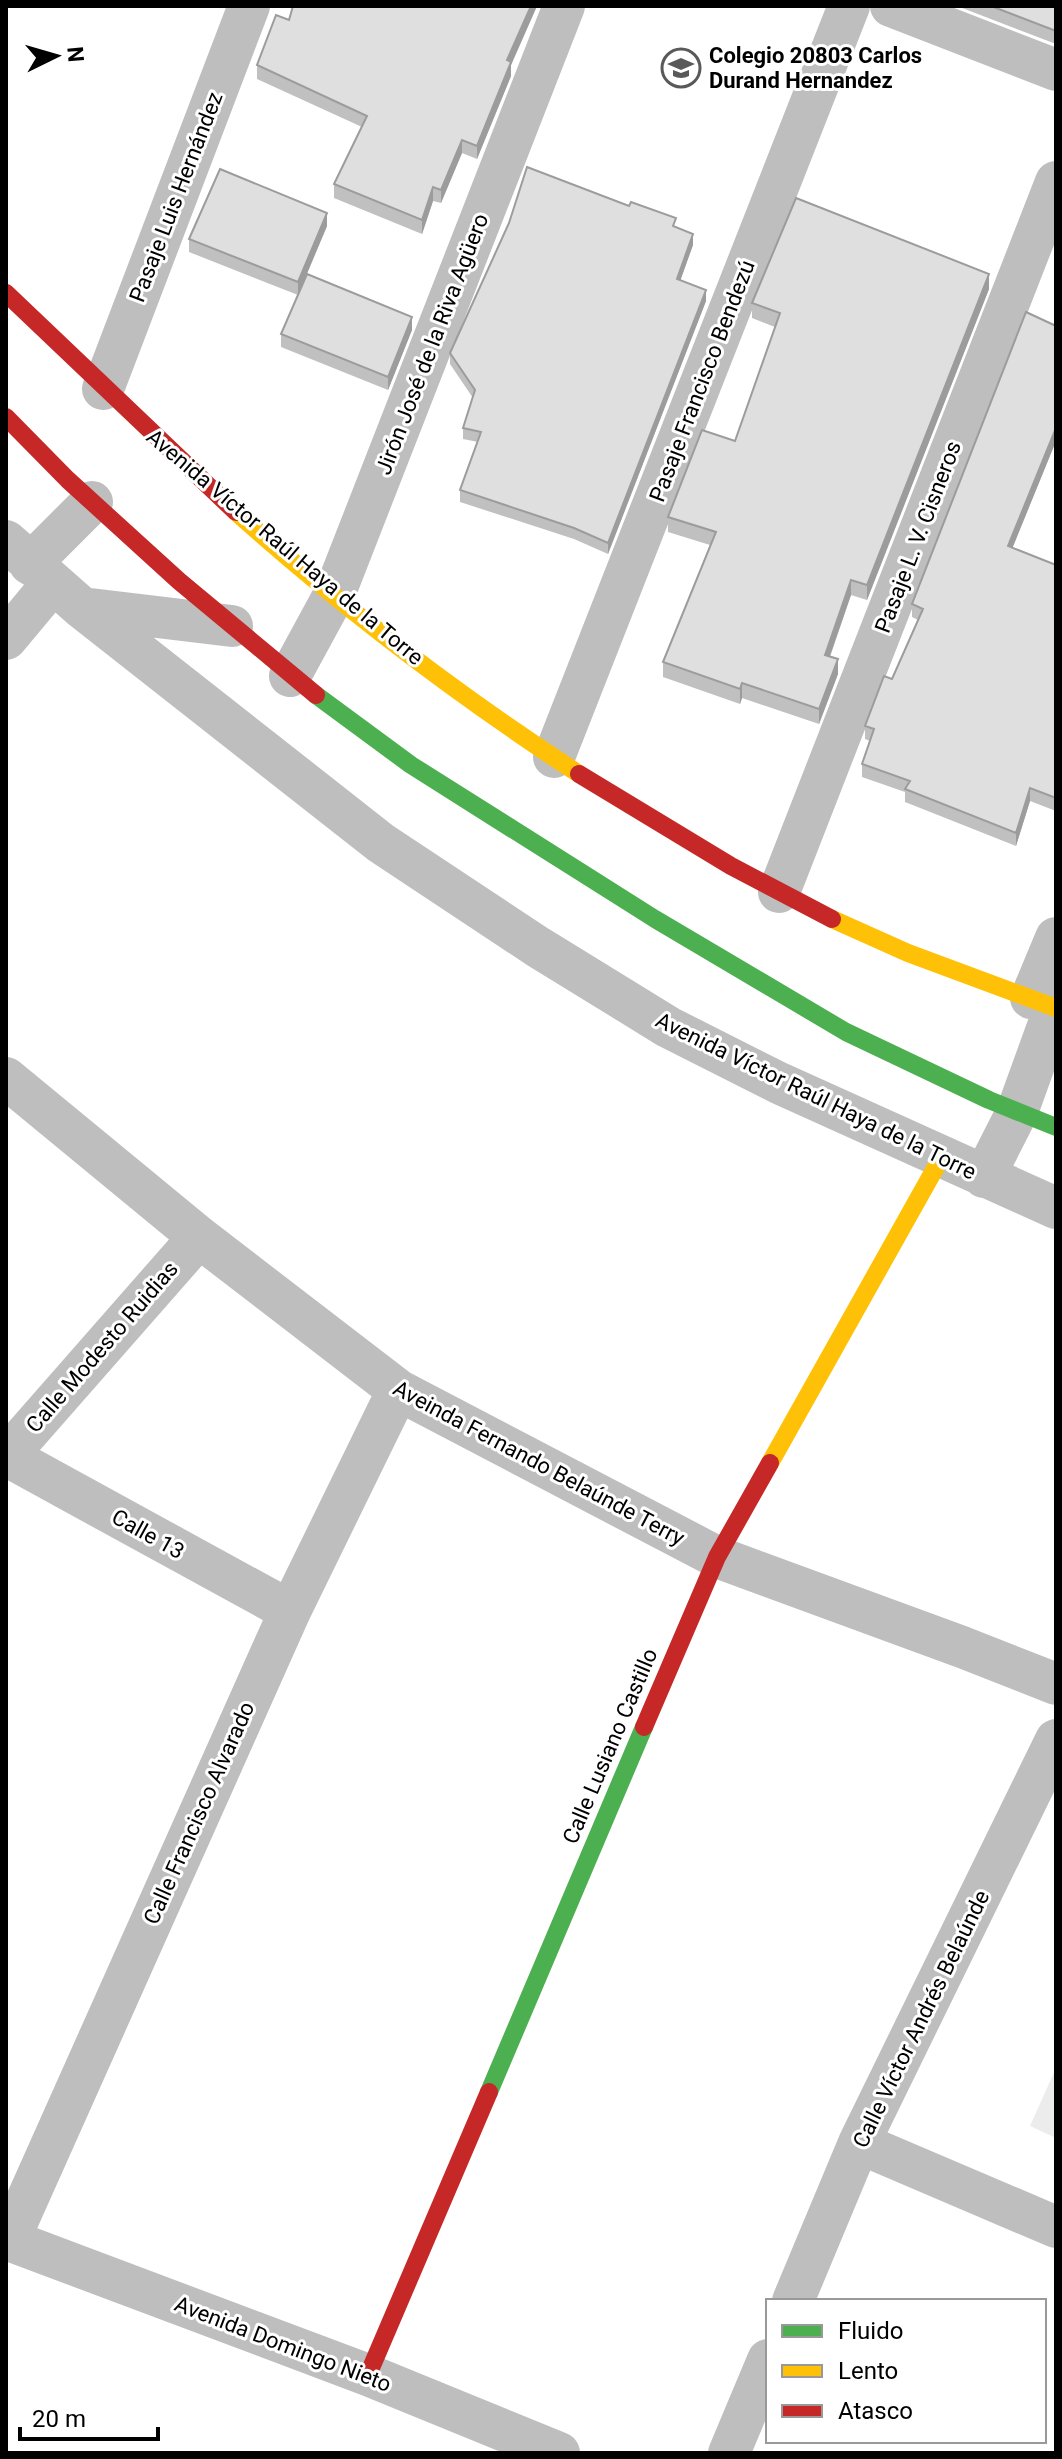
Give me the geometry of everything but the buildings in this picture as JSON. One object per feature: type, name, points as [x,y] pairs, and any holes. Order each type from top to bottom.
[{"type":"street","name":"Pasaje Luis Hernández","points":[[103,389],[249,6]]},
{"type":"street","name":"Jirón José de la Riva Agüero","points":[[290,676],[334,595],[564,6]]},
{"type":"street","name":"Pasaje Francisco Bendezú","points":[[554,757],[849,6]]},
{"type":"street","points":[[891,6],[1056,70]]},
{"type":"street","name":"Pasaje L. V. Cisneros","points":[[779,892],[1056,182]]},
{"type":"street","name":"Avenida Víctor Raúl Haya de la Torre","points":[[6,293],[203,482],[334,595],[423,665],[554,757],[662,825],[779,892],[889,945],[1047,1004]]},
{"type":"street","points":[[6,417],[92,502],[290,676],[411,765],[746,974],[846,1032],[1017,1112],[1056,1127]]},
{"type":"street","points":[[6,639],[42,574],[92,502]]},
{"type":"street","name":"Avenida Víctor Raúl Haya de la Torre","points":[[42,574],[381,843],[538,947],[668,1027],[779,1083],[1056,1208]]},
{"type":"street","points":[[42,574],[232,626]]},
{"type":"street","points":[[984,1177],[1017,1112],[1047,1004],[1056,938]]},
{"type":"street","name":"Aveinda Fernando Belaúnde Terry","points":[[6,1078],[199,1237],[398,1390],[717,1557],[1056,1684]]},
{"type":"street","name":"Calle Lusiano Castillo","points":[[368,2375],[717,1557],[941,1158]]},
{"type":"street","name":"Calle Modesto Ruidias","points":[[6,1456],[199,1237]]},
{"type":"street","name":"Calle Francisco Alvarado","points":[[7,2240],[290,1611],[398,1390]]},
{"type":"street","name":"Calle 13","points":[[6,1456],[290,1611]]},
{"type":"street","name":"Calle Víctor Andrés Belaúnde","points":[[794,2299],[859,2143],[1056,1740]]},
{"type":"street","points":[[859,2143],[1056,2227]]},
{"type":"street","name":"Avenida Domingo Nieto","points":[[7,2240],[368,2375],[559,2453]]},
{"type":"street","points":[[729,2453],[766,2365]]},
{"type":"shaded area","points":[[1056,2068],[1056,2138],[1030,2126]]},
{"type":"traffic: fast","points":[[316,695],[411,765],[655,919],[846,1032],[989,1100],[1056,1127]]},
{"type":"traffic: fast","points":[[489,2092],[644,1727]]},
{"type":"traffic: slow","points":[[236,512],[402,649],[579,774]]},
{"type":"traffic: slow","points":[[832,919],[908,953],[1056,1008]]},
{"type":"traffic: slow","points":[[770,1463],[941,1158]]},
{"type":"traffic: jam","points":[[6,293],[236,512]]},
{"type":"traffic: jam","points":[[6,417],[68,480],[179,581],[316,695]]},
{"type":"traffic: jam","points":[[579,774],[731,866],[832,919]]},
{"type":"traffic: jam","points":[[644,1727],[717,1557],[770,1463]]},
{"type":"traffic: jam","points":[[368,2375],[489,2092]]},
{"type":"place","name":"Colegio 20803 Carlos Durand Hernandez","points":[[681,68]]}]
